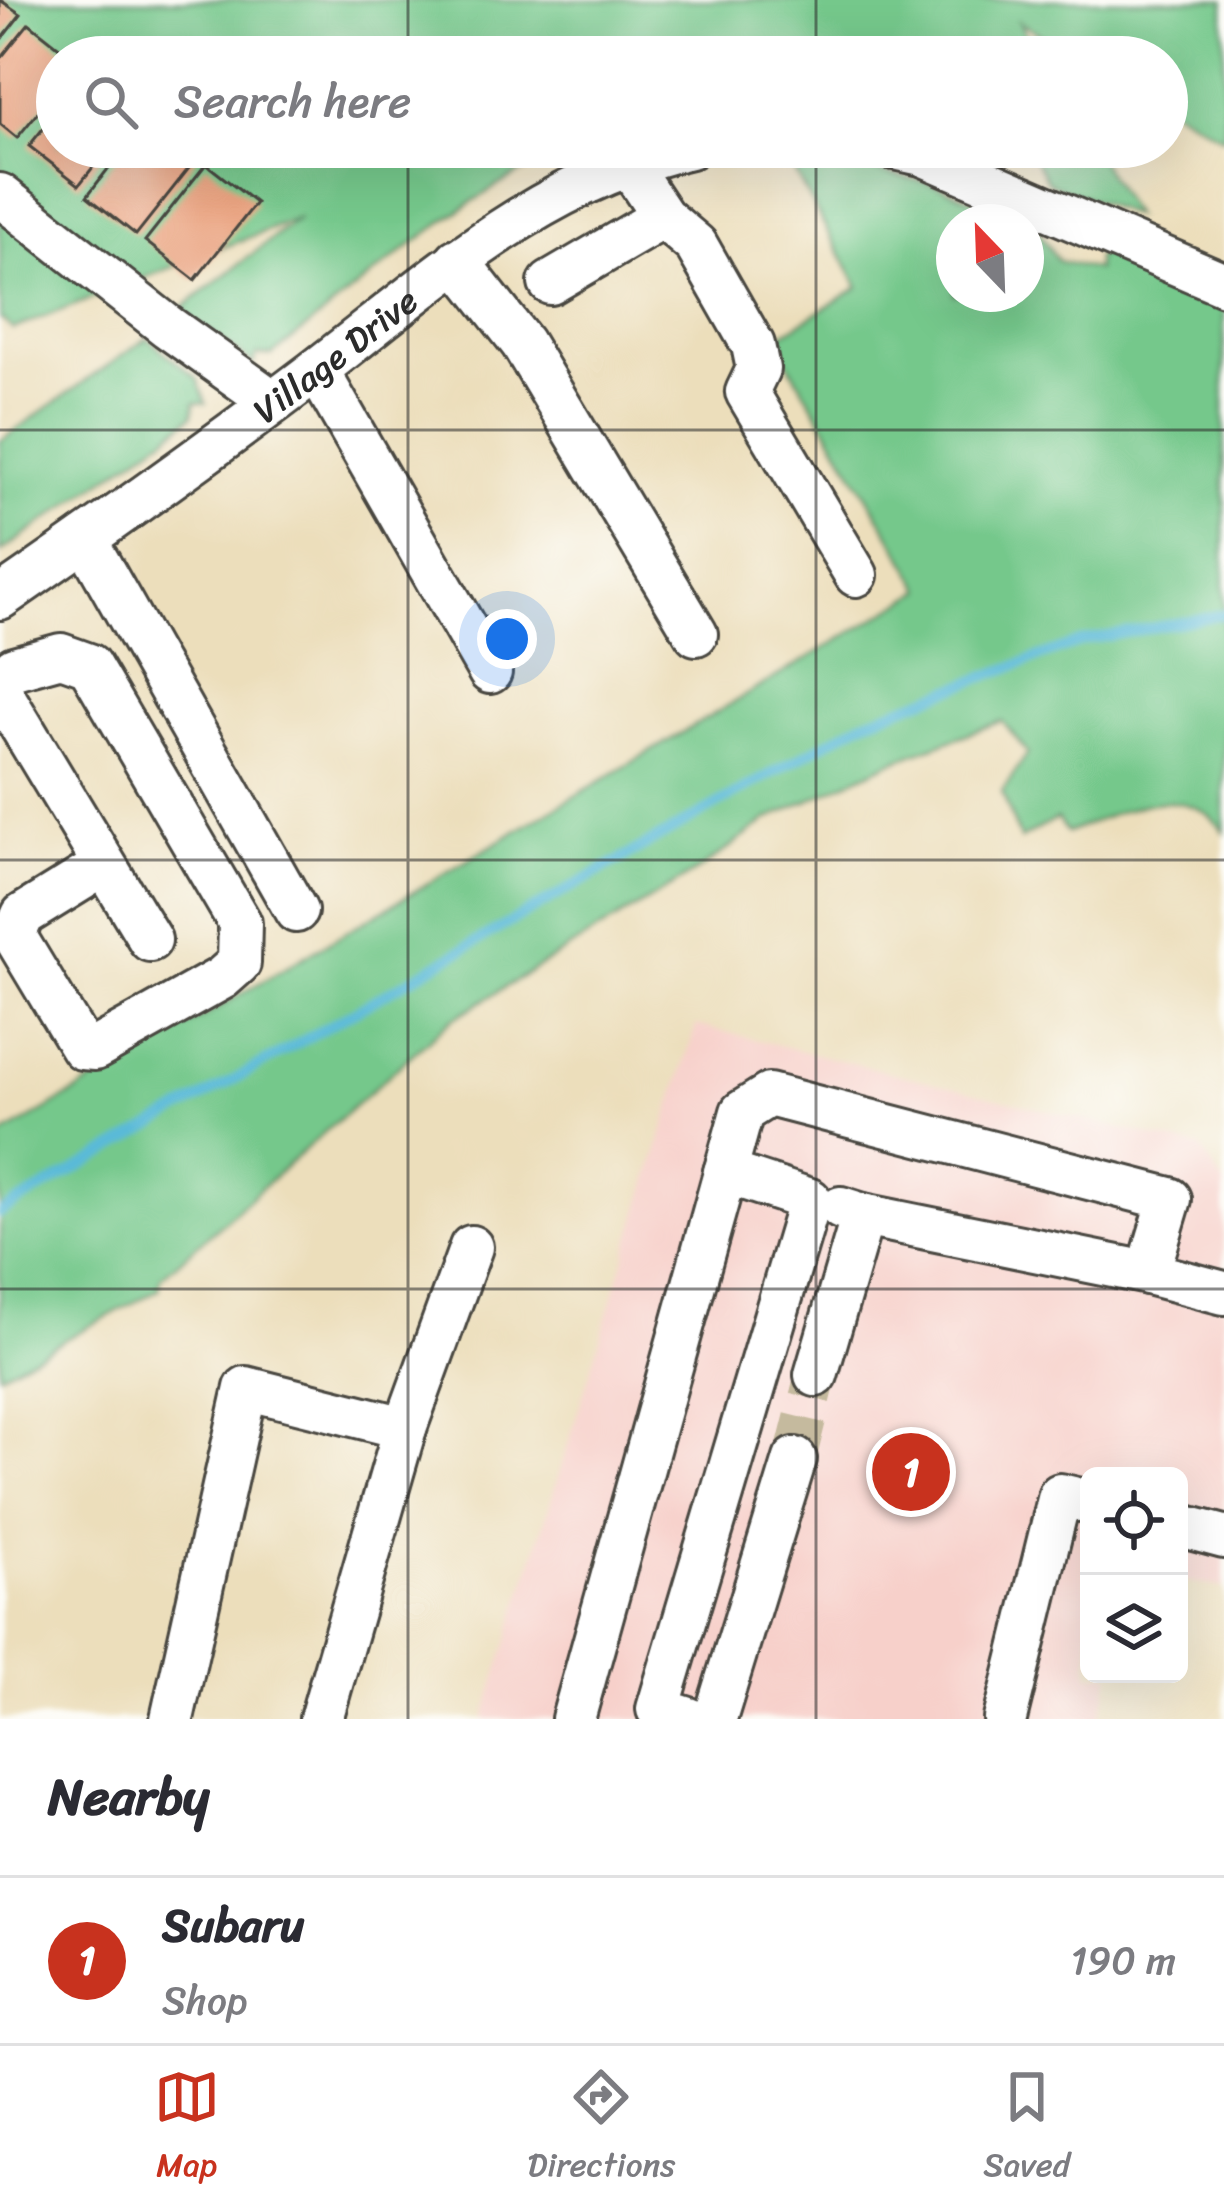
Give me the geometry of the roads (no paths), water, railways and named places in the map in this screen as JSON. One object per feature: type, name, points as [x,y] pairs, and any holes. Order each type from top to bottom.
[{"type":"street","name":"Village Drive","points":[[0,598],[317,370],[519,216],[620,168]]},
{"type":"street","points":[[631,168],[663,217],[696,245],[753,345],[758,369],[746,392],[856,575]]},
{"type":"street","points":[[955,168],[1224,284]]},
{"type":"street","points":[[4,205],[273,402]]},
{"type":"street","points":[[550,283],[663,217]]},
{"type":"street","points":[[458,260],[522,343],[696,634]]},
{"type":"street","points":[[317,370],[490,673]]},
{"type":"street","points":[[85,539],[296,911]]},
{"type":"street","points":[[104,865],[23,915],[14,934],[82,1048],[94,1049],[222,978],[239,963],[240,923],[89,665],[61,655],[4,670],[104,865],[150,940]]},
{"type":"street","points":[[573,1719],[742,1112],[769,1095],[1170,1198],[1148,1273]]},
{"type":"street","points":[[725,1172],[863,1215],[1224,1293]]},
{"type":"street","points":[[688,1719],[658,1709],[810,1200]]},
{"type":"street","points":[[815,1374],[863,1215]]},
{"type":"street","points":[[321,1719],[405,1428],[471,1247]]},
{"type":"street","points":[[172,1719],[246,1388],[405,1428]]},
{"type":"street","points":[[715,1719],[793,1456]]},
{"type":"street","points":[[1004,1719],[1060,1495],[1080,1500]]},
{"type":"street","points":[[1188,1527],[1224,1537]]},
{"type":"waterway","points":[[0,1213],[864,721],[1083,641],[1224,614]]},
{"type":"tunnel","points":[[795,1459],[816,1375]]},
{"type":"place","name":"Subaru","points":[[911,1472]]}]
